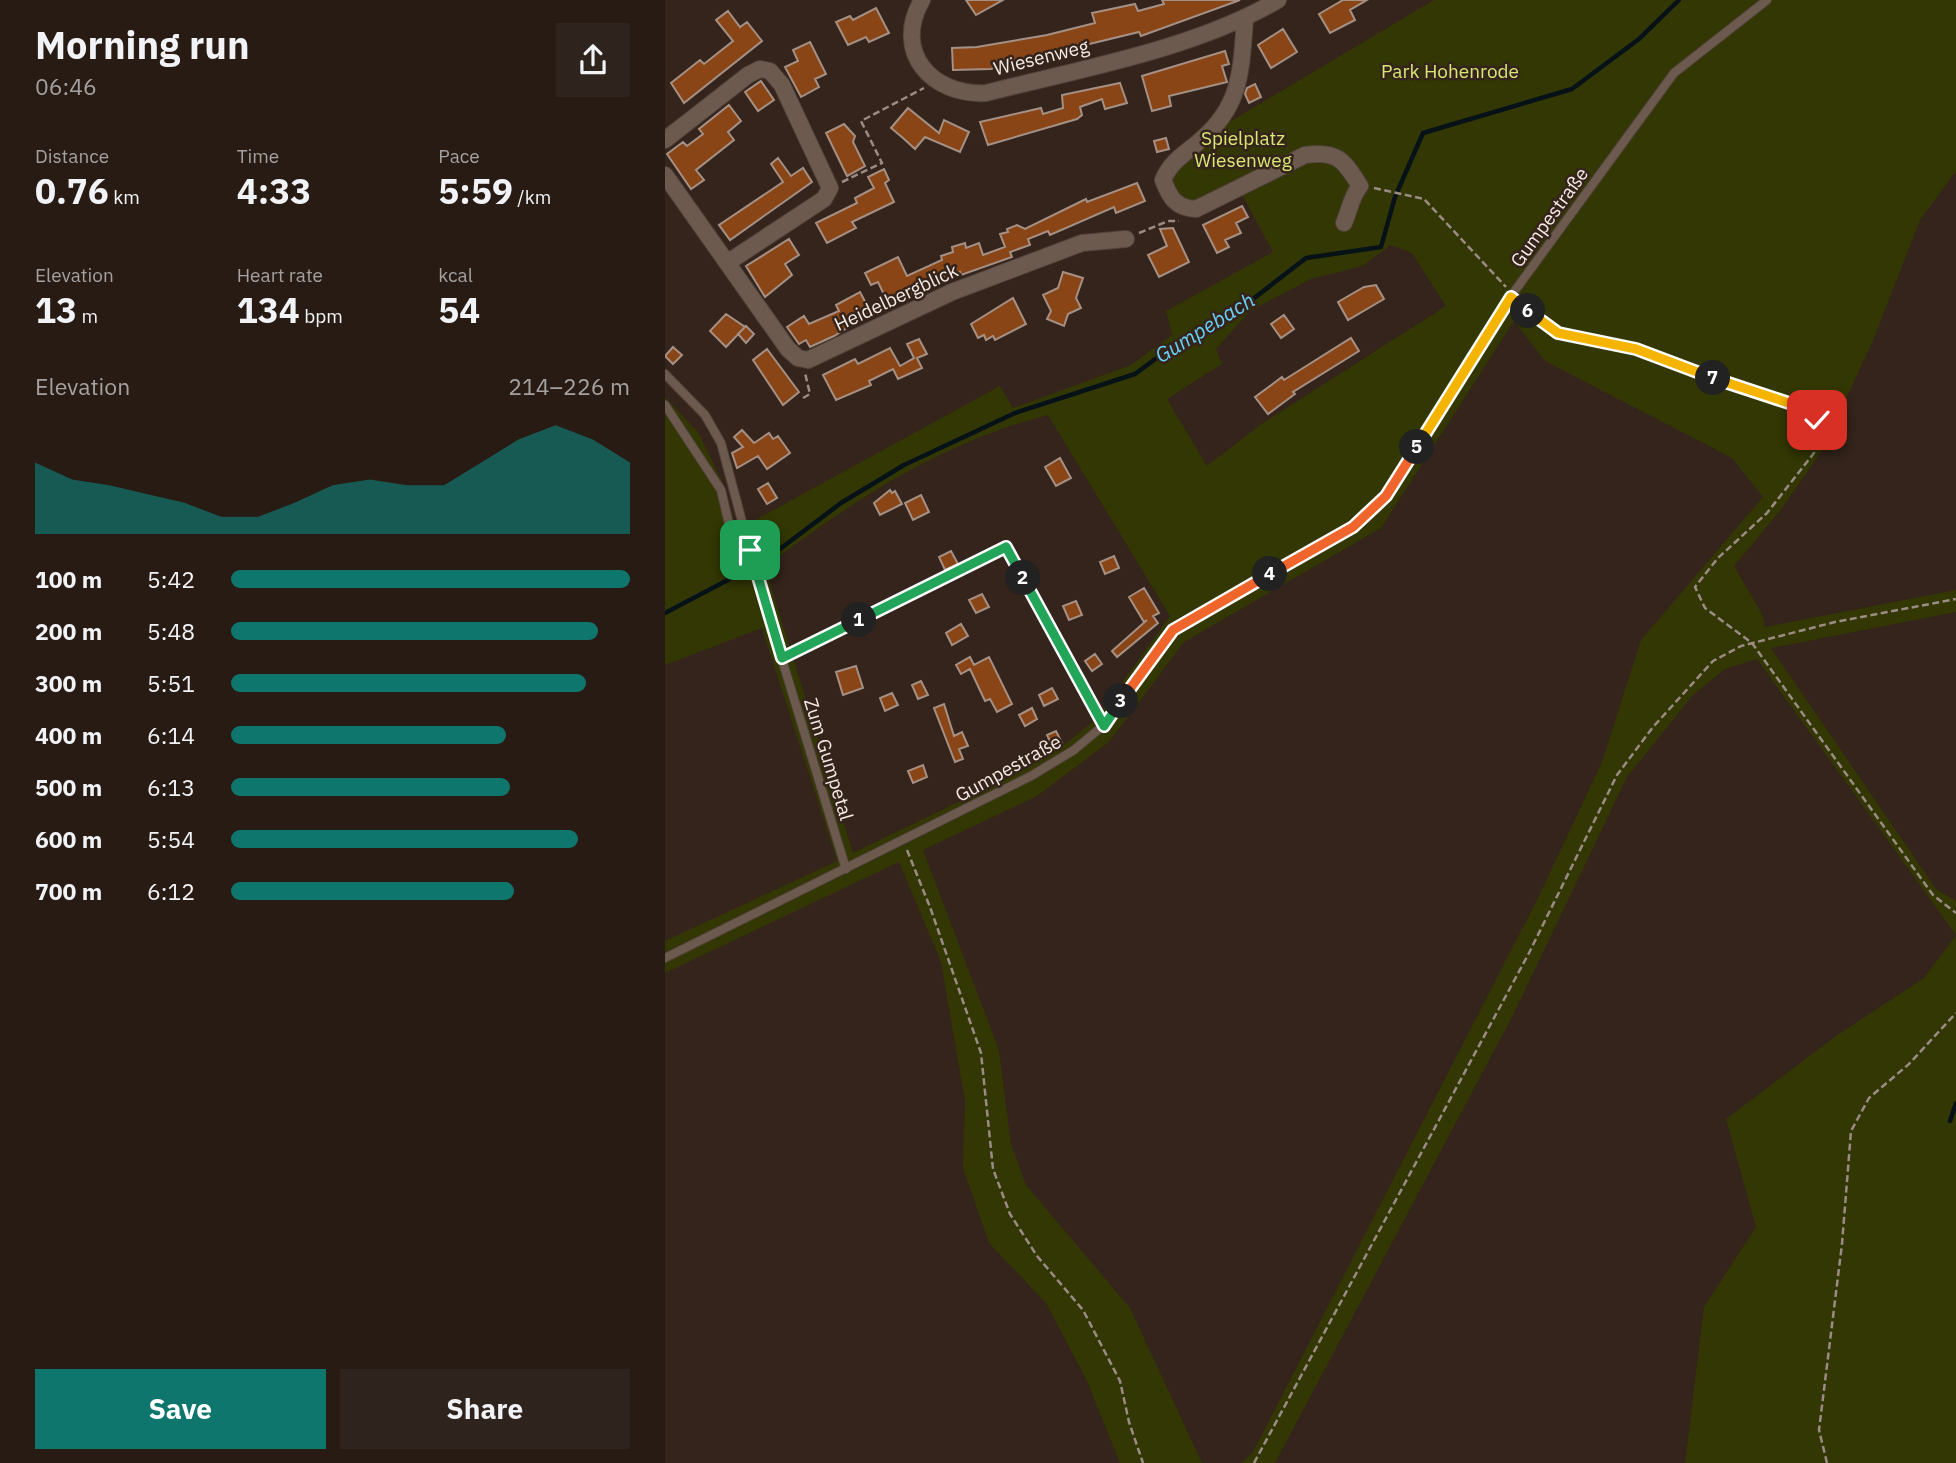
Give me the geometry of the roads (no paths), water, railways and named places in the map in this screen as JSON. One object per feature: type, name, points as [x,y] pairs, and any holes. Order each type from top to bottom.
[{"type":"street","name":"Wiesenweg","points":[[922,0],[913,18],[913,46],[924,70],[936,82],[969,94],[986,93],[1198,36],[1245,20],[1278,0]]},
{"type":"street","points":[[1245,20],[1239,85],[1233,102],[1206,135],[1170,163],[1163,180],[1169,195],[1185,208],[1196,209],[1210,205],[1305,155],[1324,152],[1340,158],[1360,186],[1352,196],[1350,212],[1344,223]]},
{"type":"street","points":[[665,140],[748,75],[761,69],[770,71],[782,85],[829,188],[824,199],[727,262],[665,175]]},
{"type":"street","name":"Heidelbergblick","points":[[727,262],[788,349],[802,359],[820,356],[952,292],[1082,243],[1126,239]]},
{"type":"lane","name":"Gumpestraße","points":[[665,958],[1031,776],[1074,750],[1104,726],[1173,630],[1353,527],[1386,496],[1511,297],[1674,73],[1767,0]]},
{"type":"lane","name":"Zum Gumpetal","points":[[665,374],[705,415],[721,443],[758,581],[846,869]]},
{"type":"lane","points":[[665,405],[721,490],[732,537],[749,548]]},
{"type":"lane","points":[[782,658],[1006,547],[1104,726]]},
{"type":"waterway","name":"Gumpebach","points":[[665,613],[764,561],[841,503],[904,465],[1015,413],[1135,374],[1177,343],[1231,316],[1306,258],[1381,247],[1395,197],[1423,133],[1572,89],[1639,39],[1679,0]]},
{"type":"waterway","points":[[1950,1121],[1956,1103]]},
{"type":"park label","name":"Park Hohenrode","points":[[1450,71]]},
{"type":"park label","name":"Spielplatz Wiesenweg","points":[[1243,149]]}]
